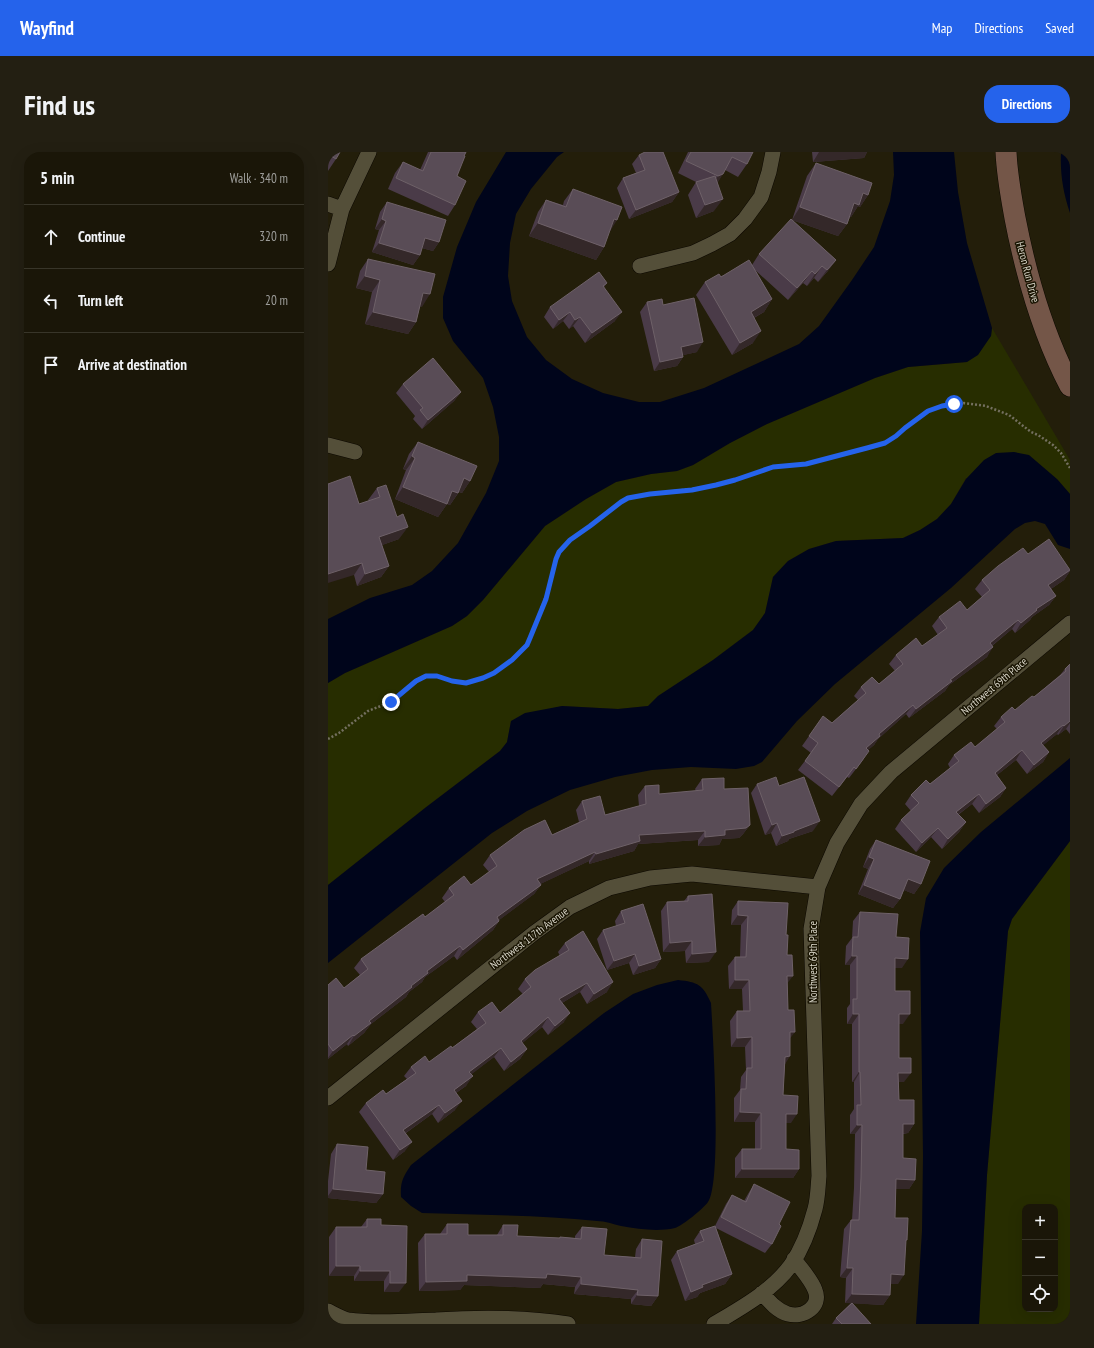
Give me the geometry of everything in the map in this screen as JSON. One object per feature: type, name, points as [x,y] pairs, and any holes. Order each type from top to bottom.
[{"type":"street","points":[[328,264],[342,209],[368,152]]},
{"type":"street","points":[[640,266],[693,253],[730,234],[745,219],[761,197],[769,172],[773,152]]},
{"type":"street","name":"Heron Run Drive","points":[[1006,152],[1007,175],[1025,260],[1039,313],[1070,386]]},
{"type":"street","points":[[328,204],[342,209]]},
{"type":"street","points":[[328,445],[355,452]]},
{"type":"street","name":"Northwest 69th Place","points":[[714,1324],[742,1308],[762,1293],[791,1265],[806,1236],[815,1208],[819,1176],[811,929],[818,887],[837,843],[861,804],[891,772],[1070,623]]},
{"type":"street","name":"Northwest 117th Avenue","points":[[328,1098],[534,932],[570,907],[609,888],[650,878],[692,874],[818,887]]},
{"type":"street","points":[[762,1293],[779,1310],[789,1314],[800,1315],[808,1313],[814,1306],[816,1290],[794,1259]]},
{"type":"street","points":[[328,1311],[348,1320],[378,1324],[492,1318],[568,1324]]},
{"type":"path","points":[[328,738],[339,734],[368,711],[391,702],[422,677],[437,676],[452,681],[466,683],[494,673],[512,660],[527,645],[550,586],[556,559],[564,546],[577,534],[628,498],[650,494],[692,490],[716,485],[773,467],[806,464],[885,443],[934,408],[964,403],[986,406],[1009,415],[1028,430],[1053,446],[1060,453],[1070,468]]},
{"type":"green space","points":[[992,328],[1070,460],[1070,494],[1057,479],[966,478],[951,504],[937,519],[920,530],[903,538],[836,541],[809,549],[788,561],[773,577],[765,613],[753,630],[713,660],[658,696],[648,706],[618,709],[562,706],[511,721],[507,743],[500,751],[328,885],[328,683],[345,673],[452,626],[467,616],[483,600],[545,526],[586,499],[616,482],[651,474],[677,471],[693,465],[730,443],[767,424],[875,378],[908,367],[967,362],[991,336]]},
{"type":"green space","points":[[1070,841],[1070,1324],[979,1324],[987,1175],[1008,931],[1012,919]]},
{"type":"water","points":[[506,152],[564,152],[557,157],[531,189],[516,214],[510,243],[508,276],[512,301],[527,337],[546,360],[572,379],[603,393],[639,402],[660,402],[704,388],[799,344],[819,326],[874,247],[890,201],[894,175],[893,152],[954,152],[958,192],[967,243],[992,328],[991,336],[978,355],[967,362],[908,367],[875,378],[767,424],[730,443],[693,465],[677,471],[651,474],[616,482],[586,499],[545,526],[483,600],[467,616],[452,626],[345,673],[328,683],[328,619],[370,598],[412,585],[432,571],[458,543],[486,493],[499,461],[499,437],[493,407],[483,378],[453,341],[443,318],[443,297],[457,247],[476,202]]},
{"type":"water","points":[[1061,152],[1070,152],[1070,213],[1062,183]]},
{"type":"water","points":[[1014,452],[1029,455],[1057,479],[1070,494],[1070,549],[1058,545],[1045,524],[1035,521],[1025,523],[1015,529],[951,588],[835,684],[797,721],[762,762],[754,766],[736,769],[691,767],[652,770],[615,777],[570,790],[527,811],[492,833],[328,963],[328,885],[500,751],[507,742],[511,721],[525,713],[562,706],[618,709],[648,706],[658,696],[713,660],[753,630],[765,613],[773,577],[788,561],[809,549],[836,541],[903,538],[920,530],[937,519],[951,504],[966,479],[984,460],[996,453]]},
{"type":"water","points":[[1070,758],[1070,841],[1012,919],[1008,931],[987,1175],[979,1324],[916,1324],[922,1231],[923,1156],[920,932],[926,898],[944,868],[981,832]]},
{"type":"water","points":[[678,980],[695,983],[702,988],[711,1003],[716,1107],[715,1167],[712,1189],[708,1202],[692,1217],[675,1228],[648,1230],[603,1222],[575,1219],[531,1216],[422,1213],[401,1197],[403,1180],[411,1165],[604,1013],[633,994],[657,985]]},
{"type":"building","points":[[328,152],[340,152],[336,159],[328,154]]},
{"type":"building","points":[[431,152],[466,152],[457,176],[466,181],[455,205],[396,178],[403,162],[423,171]]},
{"type":"building","points":[[645,152],[663,152],[679,192],[636,210],[623,178],[645,170],[639,155]]},
{"type":"building","points":[[691,152],[753,152],[747,164],[732,157],[723,174],[718,176],[686,161]]},
{"type":"building","points":[[816,163],[872,183],[868,195],[863,193],[859,205],[854,203],[847,224],[800,207]]},
{"type":"building","points":[[715,176],[723,199],[705,205],[696,182]]},
{"type":"building","points":[[573,189],[622,207],[617,220],[614,219],[604,247],[538,223],[546,200],[566,207]]},
{"type":"building","points":[[387,202],[446,220],[439,242],[425,238],[420,255],[379,243],[386,221],[382,219]]},
{"type":"building","points":[[791,219],[836,260],[827,270],[822,266],[815,274],[812,271],[797,288],[759,254]]},
{"type":"building","points":[[368,259],[435,274],[430,294],[423,293],[416,322],[373,312],[380,280],[365,276]]},
{"type":"building","points":[[749,260],[772,299],[751,312],[761,331],[740,343],[705,282],[719,274],[721,277]]},
{"type":"building","points":[[599,272],[607,283],[603,286],[622,312],[592,333],[580,317],[575,320],[570,312],[559,320],[550,307]]},
{"type":"building","points":[[694,298],[703,342],[681,347],[683,357],[660,362],[647,302],[662,299],[663,305]]},
{"type":"building","points":[[433,358],[461,392],[428,420],[420,410],[423,408],[403,384]]},
{"type":"building","points":[[418,442],[477,466],[470,481],[464,478],[458,493],[452,491],[447,504],[403,487],[415,458],[412,456]]},
{"type":"building","points":[[350,476],[359,504],[380,497],[377,488],[386,485],[397,517],[403,514],[408,527],[379,537],[389,566],[365,574],[362,563],[328,574],[328,484]]},
{"type":"building","points":[[1049,539],[1070,570],[1048,585],[1056,596],[1036,609],[1037,610],[1021,623],[1018,620],[990,643],[993,647],[950,680],[952,681],[916,709],[913,705],[879,734],[880,736],[866,748],[869,751],[856,769],[854,767],[839,787],[805,761],[818,743],[809,736],[823,716],[832,723],[866,693],[861,687],[872,677],[879,684],[903,664],[896,655],[916,638],[922,646],[947,628],[939,617],[960,601],[967,610],[990,590],[982,580],[998,566],[1023,548],[1028,554]]},
{"type":"building","points":[[1070,664],[1070,721],[1041,743],[1049,752],[1034,765],[1022,750],[995,773],[1006,788],[986,804],[979,794],[956,812],[966,822],[948,839],[938,828],[922,843],[901,820],[919,803],[911,795],[926,780],[930,784],[959,761],[954,755],[971,742],[975,747],[1005,722],[1001,717],[1012,707],[1015,710],[1032,696],[1034,697],[1066,671],[1065,669]]},
{"type":"building","points":[[776,777],[779,786],[804,777],[820,821],[782,836],[777,823],[772,825],[757,784]]},
{"type":"building","points":[[724,778],[724,789],[748,788],[750,825],[746,828],[725,830],[725,835],[705,837],[705,831],[639,835],[640,841],[596,854],[595,852],[537,879],[541,885],[497,917],[499,921],[463,950],[460,946],[427,971],[428,973],[411,986],[412,987],[369,1021],[371,1023],[333,1051],[328,1044],[328,985],[336,978],[344,988],[368,969],[361,959],[423,914],[425,917],[454,895],[449,888],[464,876],[471,885],[497,866],[490,855],[524,830],[545,820],[552,835],[587,819],[582,801],[600,796],[605,815],[646,804],[645,786],[659,785],[659,794],[703,790],[702,779]]},
{"type":"building","points":[[876,840],[930,861],[921,884],[908,879],[900,899],[864,885],[874,859],[869,857]]},
{"type":"building","points":[[712,894],[716,952],[692,954],[692,941],[670,943],[667,902],[688,901],[688,896]]},
{"type":"building","points":[[738,901],[788,903],[786,935],[788,935],[787,955],[792,955],[793,976],[787,976],[788,1010],[794,1010],[795,1032],[790,1032],[790,1056],[785,1057],[783,1095],[798,1096],[797,1114],[786,1114],[786,1149],[799,1150],[799,1169],[742,1169],[742,1149],[761,1149],[761,1113],[740,1112],[741,1089],[746,1089],[747,1068],[752,1068],[752,1037],[737,1038],[737,1011],[750,1011],[749,980],[735,980],[735,957],[746,957],[748,916],[738,915]]},
{"type":"building","points":[[643,904],[661,959],[639,966],[635,954],[614,961],[603,930],[625,923],[621,911]]},
{"type":"building","points":[[860,912],[898,914],[896,937],[909,938],[908,959],[895,958],[895,991],[910,991],[910,1014],[899,1014],[899,1058],[911,1058],[911,1073],[898,1073],[899,1100],[914,1100],[914,1124],[903,1124],[903,1158],[916,1159],[915,1180],[896,1179],[895,1218],[908,1218],[907,1240],[904,1275],[891,1274],[890,1295],[852,1294],[853,1268],[847,1268],[851,1220],[859,1220],[861,1178],[862,1125],[857,1125],[857,1105],[861,1105],[859,1072],[859,1014],[853,1014],[853,999],[857,999],[857,956],[852,956],[853,937],[858,937]]},
{"type":"building","points":[[583,931],[613,982],[594,994],[587,983],[559,999],[570,1013],[555,1026],[548,1017],[521,1041],[527,1049],[511,1062],[501,1048],[469,1072],[473,1076],[454,1090],[462,1101],[445,1113],[439,1105],[403,1130],[412,1142],[400,1150],[366,1103],[383,1090],[386,1094],[416,1073],[411,1067],[425,1056],[429,1062],[451,1046],[452,1048],[486,1023],[478,1012],[492,1002],[500,1013],[531,987],[525,979],[535,970],[569,950],[565,943]]},
{"type":"building","points":[[337,1144],[368,1147],[366,1170],[385,1172],[383,1194],[333,1189]]},
{"type":"building","points":[[754,1184],[790,1202],[779,1224],[781,1226],[772,1244],[721,1217],[732,1195],[746,1202]]},
{"type":"building","points":[[367,1219],[381,1219],[381,1225],[407,1226],[406,1283],[390,1283],[390,1271],[360,1271],[360,1266],[336,1266],[336,1227],[367,1227]]},
{"type":"building","points":[[447,1224],[468,1224],[468,1235],[503,1235],[503,1225],[518,1225],[517,1236],[581,1239],[582,1227],[607,1229],[604,1255],[641,1258],[642,1239],[662,1241],[658,1296],[637,1295],[638,1290],[581,1284],[581,1277],[547,1274],[546,1278],[467,1275],[467,1281],[426,1282],[425,1234],[447,1234]]},
{"type":"building","points":[[715,1226],[732,1274],[702,1285],[703,1287],[691,1292],[677,1251],[704,1241],[700,1231]]},
{"type":"building","points":[[852,1303],[871,1324],[842,1324],[836,1318]]},
{"type":"route","points":[[391,702],[422,677],[437,676],[459,683],[475,681],[494,673],[520,654],[527,645],[546,599],[559,552],[577,534],[628,498],[650,494],[692,490],[716,485],[735,480],[766,468],[817,462],[885,443],[928,411],[934,408],[954,404]]}]
